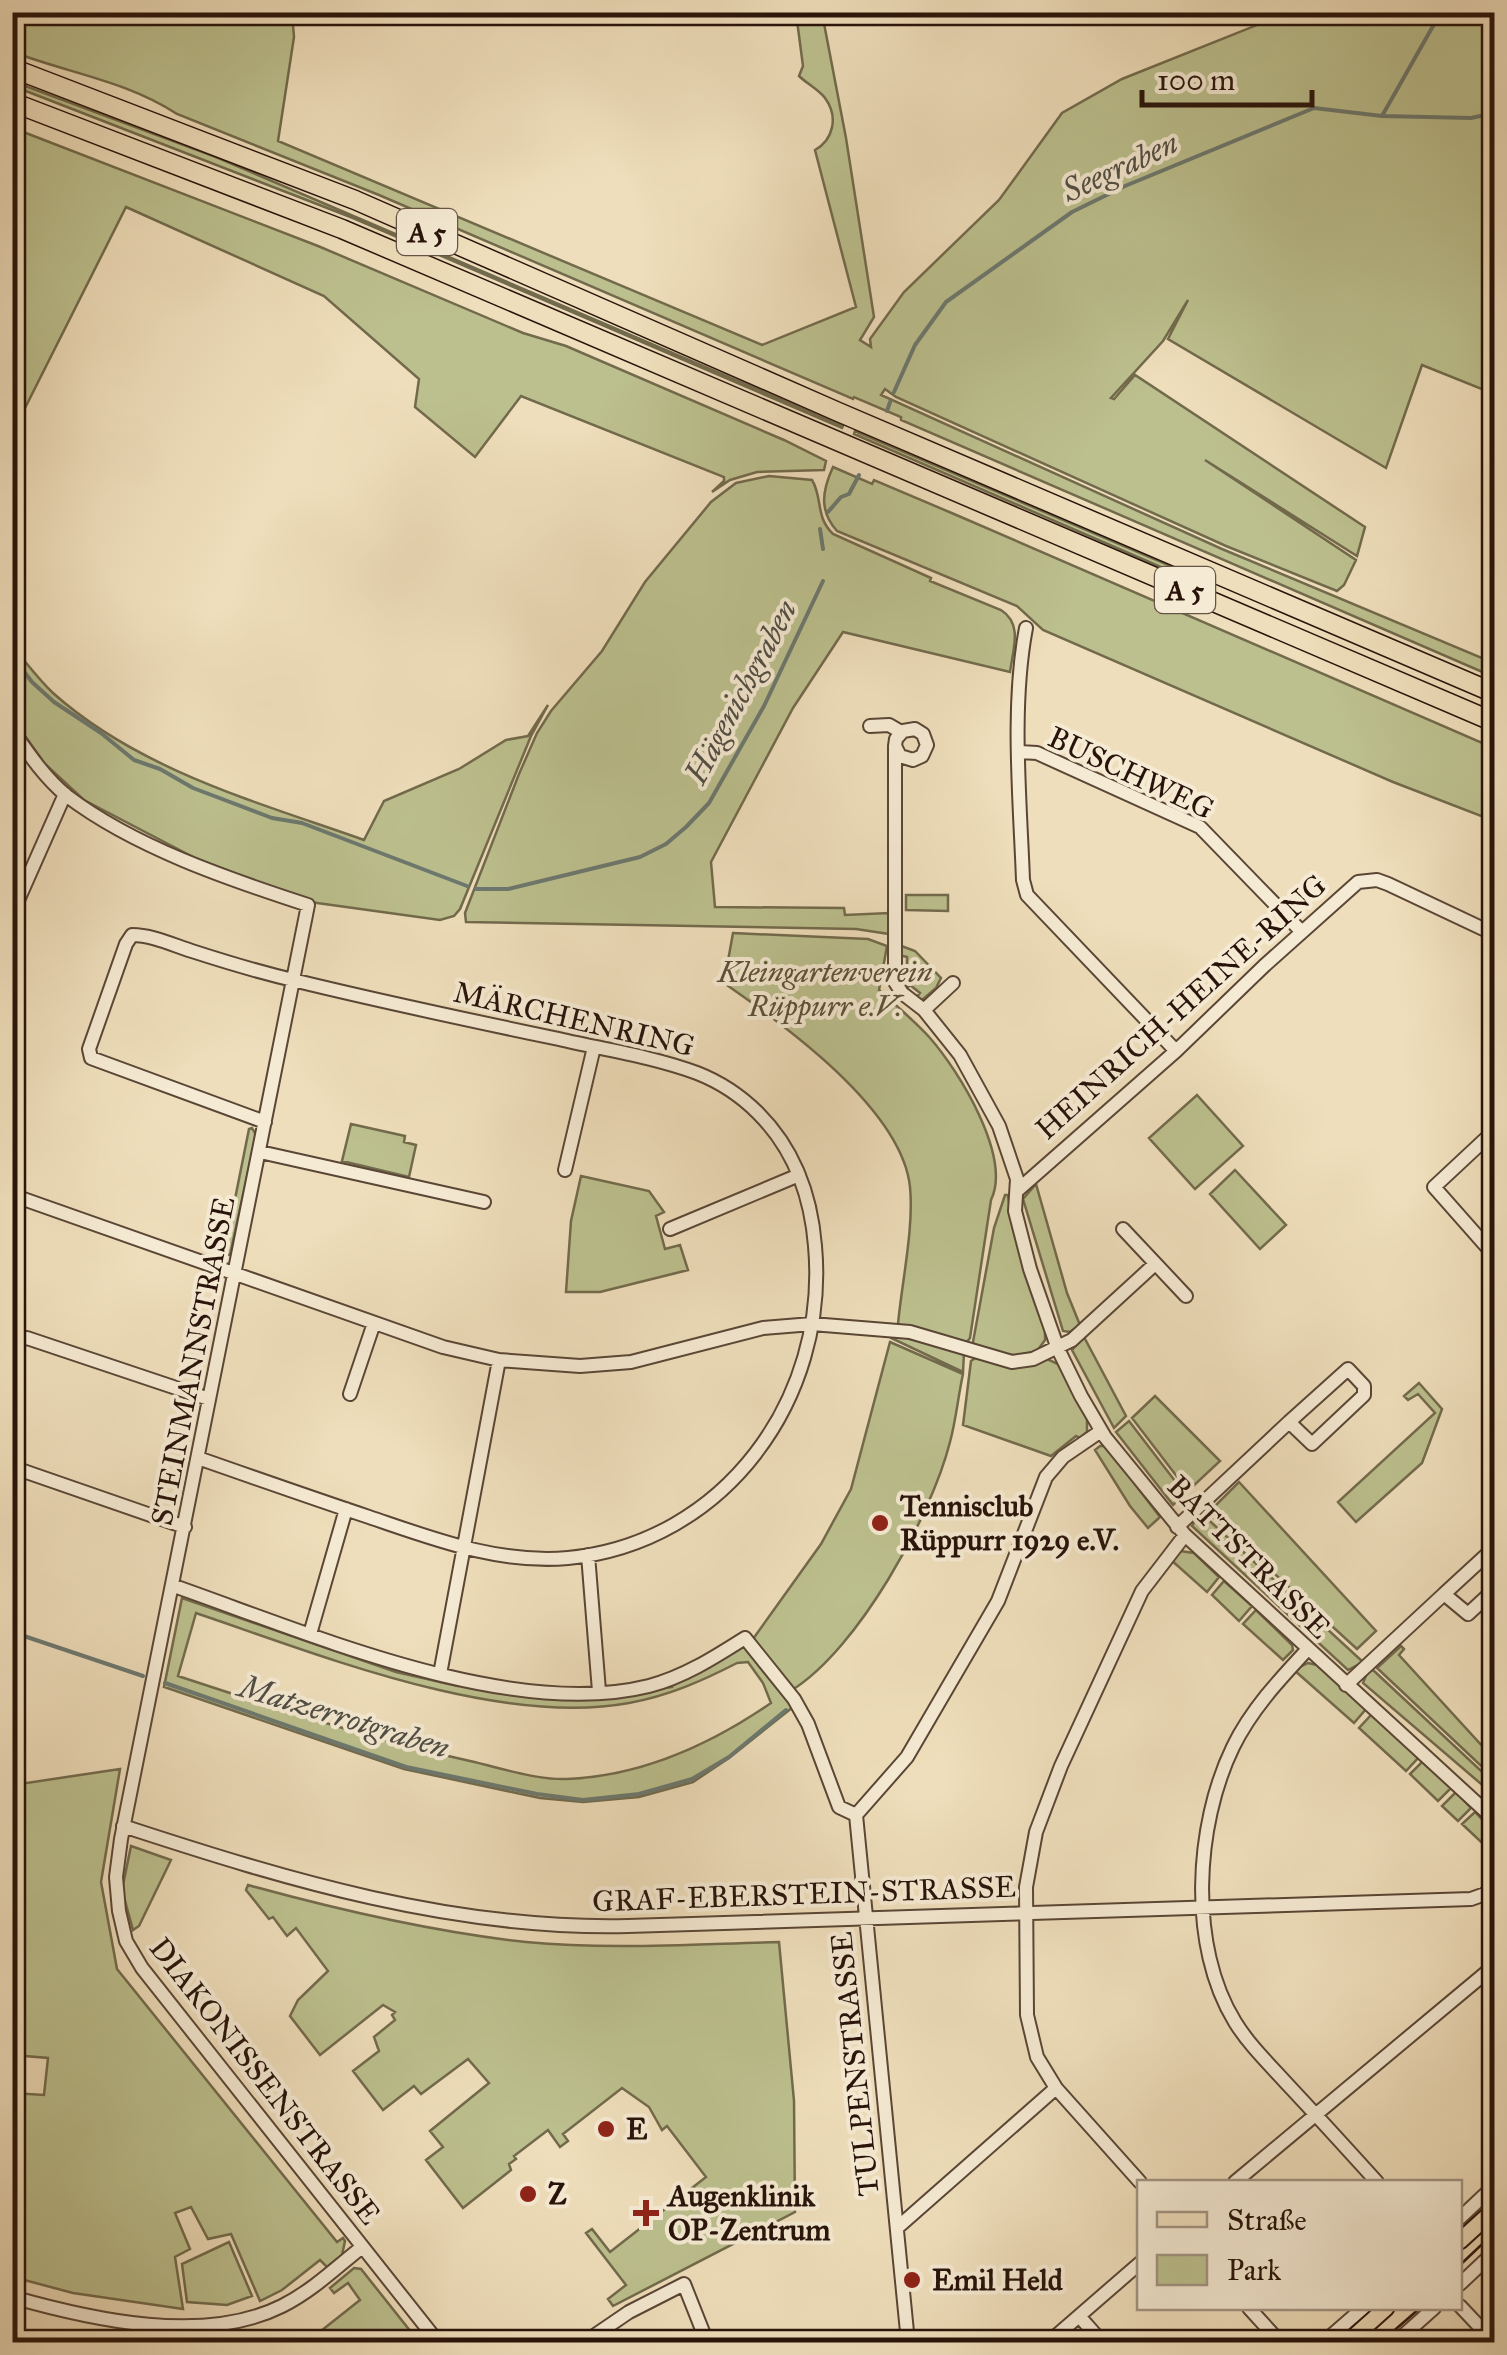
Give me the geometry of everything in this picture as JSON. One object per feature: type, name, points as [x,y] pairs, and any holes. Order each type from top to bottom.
[{"type":"highway","name":"A 5","points":[[12,68],[355,200],[1494,692]]},
{"type":"highway","name":"A 5","points":[[12,102],[342,229],[1494,722]]},
{"type":"main road","points":[[1462,2239],[1494,2210]]},
{"type":"main road","points":[[1348,2342],[1384,2310]]},
{"type":"street","points":[[1026,628],[1020,660],[1020,752],[1023,880],[1027,895],[1176,1051]]},
{"type":"street","points":[[870,726],[890,725],[901,732]]},
{"type":"street","points":[[912,728],[925,738],[926,750],[909,760],[900,756],[895,746],[901,732],[912,728]]},
{"type":"street","points":[[12,730],[46,776],[65,794],[19,898]]},
{"type":"street","name":"BATTSTRASSE","points":[[895,746],[895,982],[902,993],[924,1010],[960,1055],[988,1100],[1007,1145],[1018,1190],[1017,1224],[1058,1350],[1101,1432],[1181,1531],[1494,1819]]},
{"type":"street","name":"BUSCHWEG","points":[[1020,752],[1037,753],[1200,827],[1301,931]]},
{"type":"street","name":"STEINMANNSTRASSE","points":[[65,794],[90,812],[170,853],[308,904],[123,1826]]},
{"type":"street","name":"HEINRICH-HEINE-RING","points":[[1018,1190],[1176,1051],[1358,882],[1377,880],[1494,934]]},
{"type":"street","name":"MÄRCHENRING","points":[[198,1458],[464,1548],[525,1558],[588,1555],[659,1535],[707,1503],[738,1475],[765,1442],[785,1405],[812,1324],[816,1253],[810,1209],[799,1175],[783,1143],[766,1122],[722,1085],[662,1062],[293,980],[132,935],[89,1049],[91,1058],[266,1122]]},
{"type":"street","points":[[924,1010],[953,982]]},
{"type":"street","points":[[565,1170],[594,1047]]},
{"type":"street","points":[[1494,1131],[1434,1187],[1494,1254]]},
{"type":"street","points":[[260,1152],[484,1202]]},
{"type":"street","points":[[670,1229],[799,1175]]},
{"type":"street","points":[[12,1195],[443,1347],[499,1360],[580,1366],[631,1362],[763,1328],[812,1324],[900,1330],[1023,1362],[1058,1350],[1156,1264]]},
{"type":"street","points":[[1123,1229],[1186,1296]]},
{"type":"street","points":[[350,1394],[374,1323]]},
{"type":"street","points":[[12,1350],[17,1340],[27,1338],[209,1399]]},
{"type":"street","points":[[440,1674],[499,1360]]},
{"type":"street","points":[[1138,2180],[1056,2088],[1037,2056],[1029,2032],[1024,1912],[1033,1844],[1061,1766],[1137,1601],[1181,1531],[1290,1422],[1348,1369],[1364,1386],[1364,1395],[1312,1444],[1290,1422]]},
{"type":"street","points":[[174,1586],[402,1665],[532,1690],[599,1692],[650,1686],[681,1675],[744,1638],[794,1699],[808,1724],[839,1807],[856,1815],[907,1757],[989,1616],[1011,1572],[1046,1477],[1063,1458],[1101,1432]]},
{"type":"street","points":[[12,1467],[185,1526]]},
{"type":"street","points":[[310,1634],[346,1509]]},
{"type":"street","points":[[1346,1685],[1494,1548]]},
{"type":"street","points":[[588,1555],[599,1692]]},
{"type":"street","points":[[1444,1594],[1468,1614],[1494,1590]]},
{"type":"street","points":[[1307,1650],[1264,1696],[1226,1764],[1207,1832],[1204,1908],[1208,1954],[1225,2005],[1244,2035],[1375,2180]]},
{"type":"street","name":"TULPENSTRASSE","points":[[856,1815],[908,2342]]},
{"type":"street","name":"GRAF-EBERSTEIN-STRASSE","points":[[123,1826],[306,1883],[410,1907],[514,1923],[598,1927],[1204,1908],[1492,1894]]},
{"type":"street","name":"DIAKONISSENSTRASSE","points":[[123,1826],[116,1895],[126,1941],[135,1958],[438,2342]]},
{"type":"street","points":[[1237,2180],[1494,1966]]},
{"type":"street","points":[[896,2228],[1056,2088]]},
{"type":"street","points":[[1462,2216],[1494,2186]]},
{"type":"street","points":[[12,2297],[112,2318],[194,2327],[229,2324],[262,2315],[299,2297],[362,2246]]},
{"type":"street","points":[[1462,2282],[1494,2252]]},
{"type":"street","points":[[1049,2342],[1137,2267]]},
{"type":"street","points":[[585,2342],[629,2312],[684,2284],[707,2342]]},
{"type":"street","points":[[1462,2308],[1494,2342]]},
{"type":"street","points":[[1251,2310],[1280,2342]]},
{"type":"street","points":[[1324,2342],[1361,2310]]},
{"type":"street","points":[[1396,2342],[1432,2310]]},
{"type":"street","points":[[1079,2316],[1102,2342]]},
{"type":"green space","points":[[12,13],[292,13],[294,37],[278,141],[762,345],[856,307],[815,150],[830,134],[832,113],[822,95],[799,76],[803,66],[796,13],[822,13],[874,317],[860,340],[871,347],[870,339],[904,292],[999,200],[1062,113],[1122,79],[1287,13],[1494,13],[1494,394],[1422,365],[1386,468],[1168,339],[1188,300],[1163,341],[1111,398],[1135,375],[1365,527],[1357,556],[1205,460],[1356,560],[1337,591],[1226,546],[885,389],[881,395],[1222,549],[1494,663],[1494,677],[901,417],[379,195],[177,114],[138,93],[13,52]]},
{"type":"green space","points":[[12,81],[216,157],[843,426],[353,218],[13,86]]},
{"type":"green space","points":[[13,128],[318,246],[523,333],[566,346],[784,440],[826,461],[824,470],[757,472],[730,480],[712,492],[724,477],[521,396],[475,457],[415,407],[419,379],[324,296],[126,207],[13,432]]},
{"type":"green space","points":[[855,431],[1202,581],[1200,584],[854,434]]},
{"type":"green space","points":[[833,467],[954,514],[1494,748],[1494,821],[1393,782],[1043,630],[1017,606],[837,531],[827,516],[824,501]]},
{"type":"green space","points":[[769,476],[812,480],[821,514],[833,534],[1001,610],[1012,622],[1010,672],[843,632],[793,708],[711,862],[715,907],[844,908],[845,915],[889,913],[889,934],[856,929],[466,922],[465,913],[519,774],[551,711],[602,651],[645,582],[711,502],[736,483]]},
{"type":"green space","points":[[12,646],[53,693],[123,743],[201,781],[364,840],[384,801],[459,769],[506,740],[528,736],[548,705],[531,736],[460,909],[454,916],[440,920],[310,902],[195,858],[84,800],[45,764],[13,719]]},
{"type":"green space","points":[[906,895],[948,895],[948,911],[906,910]]},
{"type":"green space","name":"Kleingartenverein Rüppurr e.V.","points":[[733,933],[868,939],[887,946],[879,990],[924,1032],[955,1071],[979,1115],[994,1161],[996,1182],[970,1338],[966,1343],[898,1324],[911,1203],[902,1158],[886,1128],[836,1071],[724,983]]},
{"type":"green space","points":[[899,945],[915,951],[941,978],[922,1000],[915,999],[920,993],[910,985],[905,990],[899,978],[907,978],[907,957],[899,955]]},
{"type":"green space","points":[[1197,1095],[1243,1146],[1195,1189],[1149,1138]]},
{"type":"green space","points":[[351,1124],[405,1136],[404,1142],[416,1145],[409,1177],[342,1161]]},
{"type":"green space","points":[[249,1129],[256,1135],[230,1255],[224,1254]]},
{"type":"green space","points":[[1235,1170],[1286,1225],[1260,1249],[1210,1194]]},
{"type":"green space","points":[[581,1176],[649,1191],[664,1212],[656,1216],[665,1249],[680,1245],[688,1270],[600,1292],[566,1292],[571,1221]]},
{"type":"green space","points":[[1036,1184],[1080,1325],[1070,1332],[1063,1331],[1023,1199]]},
{"type":"green space","points":[[1005,1195],[1045,1331],[1045,1340],[1037,1351],[1010,1357],[973,1342],[994,1228]]},
{"type":"green space","points":[[891,1334],[964,1353],[963,1372],[891,1338]]},
{"type":"green space","points":[[1084,1337],[1126,1416],[1114,1428],[1072,1350]]},
{"type":"green space","name":"Tennisclub Rüppurr 1929 e.V.","points":[[890,1342],[963,1374],[950,1442],[927,1507],[889,1579],[842,1644],[792,1690],[753,1639],[821,1544],[851,1489]]},
{"type":"green space","points":[[977,1357],[1009,1367],[1047,1359],[1058,1364],[1087,1417],[1087,1432],[1051,1456],[963,1425],[971,1361]]},
{"type":"green space","points":[[1419,1383],[1442,1409],[1422,1463],[1356,1522],[1338,1502],[1435,1413],[1418,1394],[1408,1400],[1404,1396]]},
{"type":"green space","points":[[1155,1396],[1220,1461],[1188,1491],[1132,1418]]},
{"type":"green space","points":[[1129,1421],[1185,1494],[1173,1505],[1116,1432]]},
{"type":"green space","points":[[1106,1446],[1160,1517],[1148,1528],[1095,1450]]},
{"type":"green space","points":[[1239,1482],[1376,1631],[1357,1649],[1208,1513]]},
{"type":"green space","points":[[1200,1512],[1363,1662],[1348,1670],[1192,1526]]},
{"type":"green space","points":[[1180,1551],[1194,1553],[1219,1577],[1207,1592],[1170,1559]]},
{"type":"green space","points":[[1224,1581],[1252,1606],[1239,1621],[1212,1595]]},
{"type":"green space","points":[[182,1598],[396,1672],[458,1686],[460,1682],[583,1696],[584,1700],[672,1687],[671,1682],[744,1645],[793,1707],[693,1782],[639,1797],[583,1802],[540,1798],[404,1769],[164,1687]],"holes":[[[196,1613],[410,1683],[524,1705],[578,1708],[629,1703],[671,1692],[737,1663],[748,1662],[771,1703],[699,1745],[648,1765],[595,1777],[543,1778],[360,1733],[178,1676]]]},
{"type":"green space","points":[[1256,1610],[1292,1645],[1293,1650],[1283,1660],[1243,1624]]},
{"type":"green space","points":[[1401,1646],[1404,1649],[1399,1655],[1494,1759],[1494,1778],[1377,1668]]},
{"type":"green space","points":[[1308,1663],[1317,1665],[1366,1709],[1354,1723],[1294,1670]]},
{"type":"green space","points":[[1373,1670],[1494,1783],[1494,1795],[1363,1683]]},
{"type":"green space","points":[[1372,1714],[1419,1757],[1406,1771],[1359,1728]]},
{"type":"green space","points":[[1423,1761],[1451,1788],[1438,1801],[1410,1774]]},
{"type":"green space","points":[[120,1769],[101,1882],[117,1969],[337,2242],[343,2238],[345,2241],[342,2255],[327,2267],[320,2260],[282,2290],[260,2301],[231,2234],[208,2239],[191,2207],[175,2213],[190,2249],[175,2257],[183,2309],[73,2293],[13,2277],[13,2093],[44,2095],[48,2058],[13,2055],[13,1785]]},
{"type":"green space","points":[[1456,1792],[1471,1808],[1458,1821],[1442,1806]]},
{"type":"green space","points":[[1475,1812],[1494,1832],[1494,1854],[1462,1824]]},
{"type":"green space","points":[[131,1846],[171,1860],[139,1926],[133,1930],[122,1890]]},
{"type":"green space","points":[[248,1885],[386,1919],[526,1942],[621,1946],[779,1942],[794,2101],[795,2212],[613,2306],[608,2299],[626,2285],[586,2233],[592,2229],[610,2252],[706,2177],[667,2126],[662,2130],[649,2107],[622,2088],[563,2134],[568,2141],[560,2147],[548,2130],[514,2156],[516,2159],[509,2164],[511,2170],[463,2208],[426,2160],[443,2147],[430,2131],[489,2083],[468,2059],[421,2094],[414,2086],[383,2110],[353,2071],[379,2051],[374,2037],[395,2020],[395,2012],[383,2005],[320,2055],[290,2016],[298,2000],[328,1971],[296,1928],[287,1936],[273,1917],[269,1919],[246,1890]]},
{"type":"green space","points":[[229,2242],[252,2296],[227,2305],[187,2302],[182,2264]]},
{"type":"green space","points":[[354,2268],[361,2269],[419,2342],[307,2342],[360,2300],[348,2283],[334,2293],[330,2288]]},
{"type":"waterway","points":[[1382,116],[1441,12]]},
{"type":"waterway","name":"Seegraben","points":[[894,392],[915,345],[946,302],[1072,212],[1125,186],[1314,108],[1382,116],[1471,118],[1494,113]]},
{"type":"waterway","points":[[887,411],[890,402]]},
{"type":"waterway","points":[[828,512],[849,494],[859,475]]},
{"type":"waterway","name":"Hägenichgraben","points":[[820,529],[823,549]]},
{"type":"waterway","name":"Hägenichgraben","points":[[476,889],[508,889],[640,857],[666,844],[686,827],[709,803],[764,706],[823,581]]},
{"type":"waterway","name":"Hägenichgraben","points":[[12,656],[54,702],[134,760],[272,818],[302,823],[467,886]]},
{"type":"waterway","name":"Matzerrotgraben","points":[[12,1632],[143,1676]]},
{"type":"waterway","name":"Matzerrotgraben","points":[[165,1683],[406,1767],[583,1800],[639,1794],[692,1779],[729,1757],[786,1710]]},
{"type":"tram line","points":[[1462,2263],[1494,2233]]},
{"type":"tram line","points":[[1381,2342],[1418,2310]]},
{"type":"place","name":"Tennisclub Rüppurr 1929 e.V.","points":[[880,1523]]},
{"type":"place","name":"E","points":[[606,2129]]},
{"type":"place","name":"Z","points":[[528,2194]]},
{"type":"place","name":"Augenklinik OP-Zentrum","points":[[646,2213]]},
{"type":"place","name":"Emil Held","points":[[912,2280]]}]
